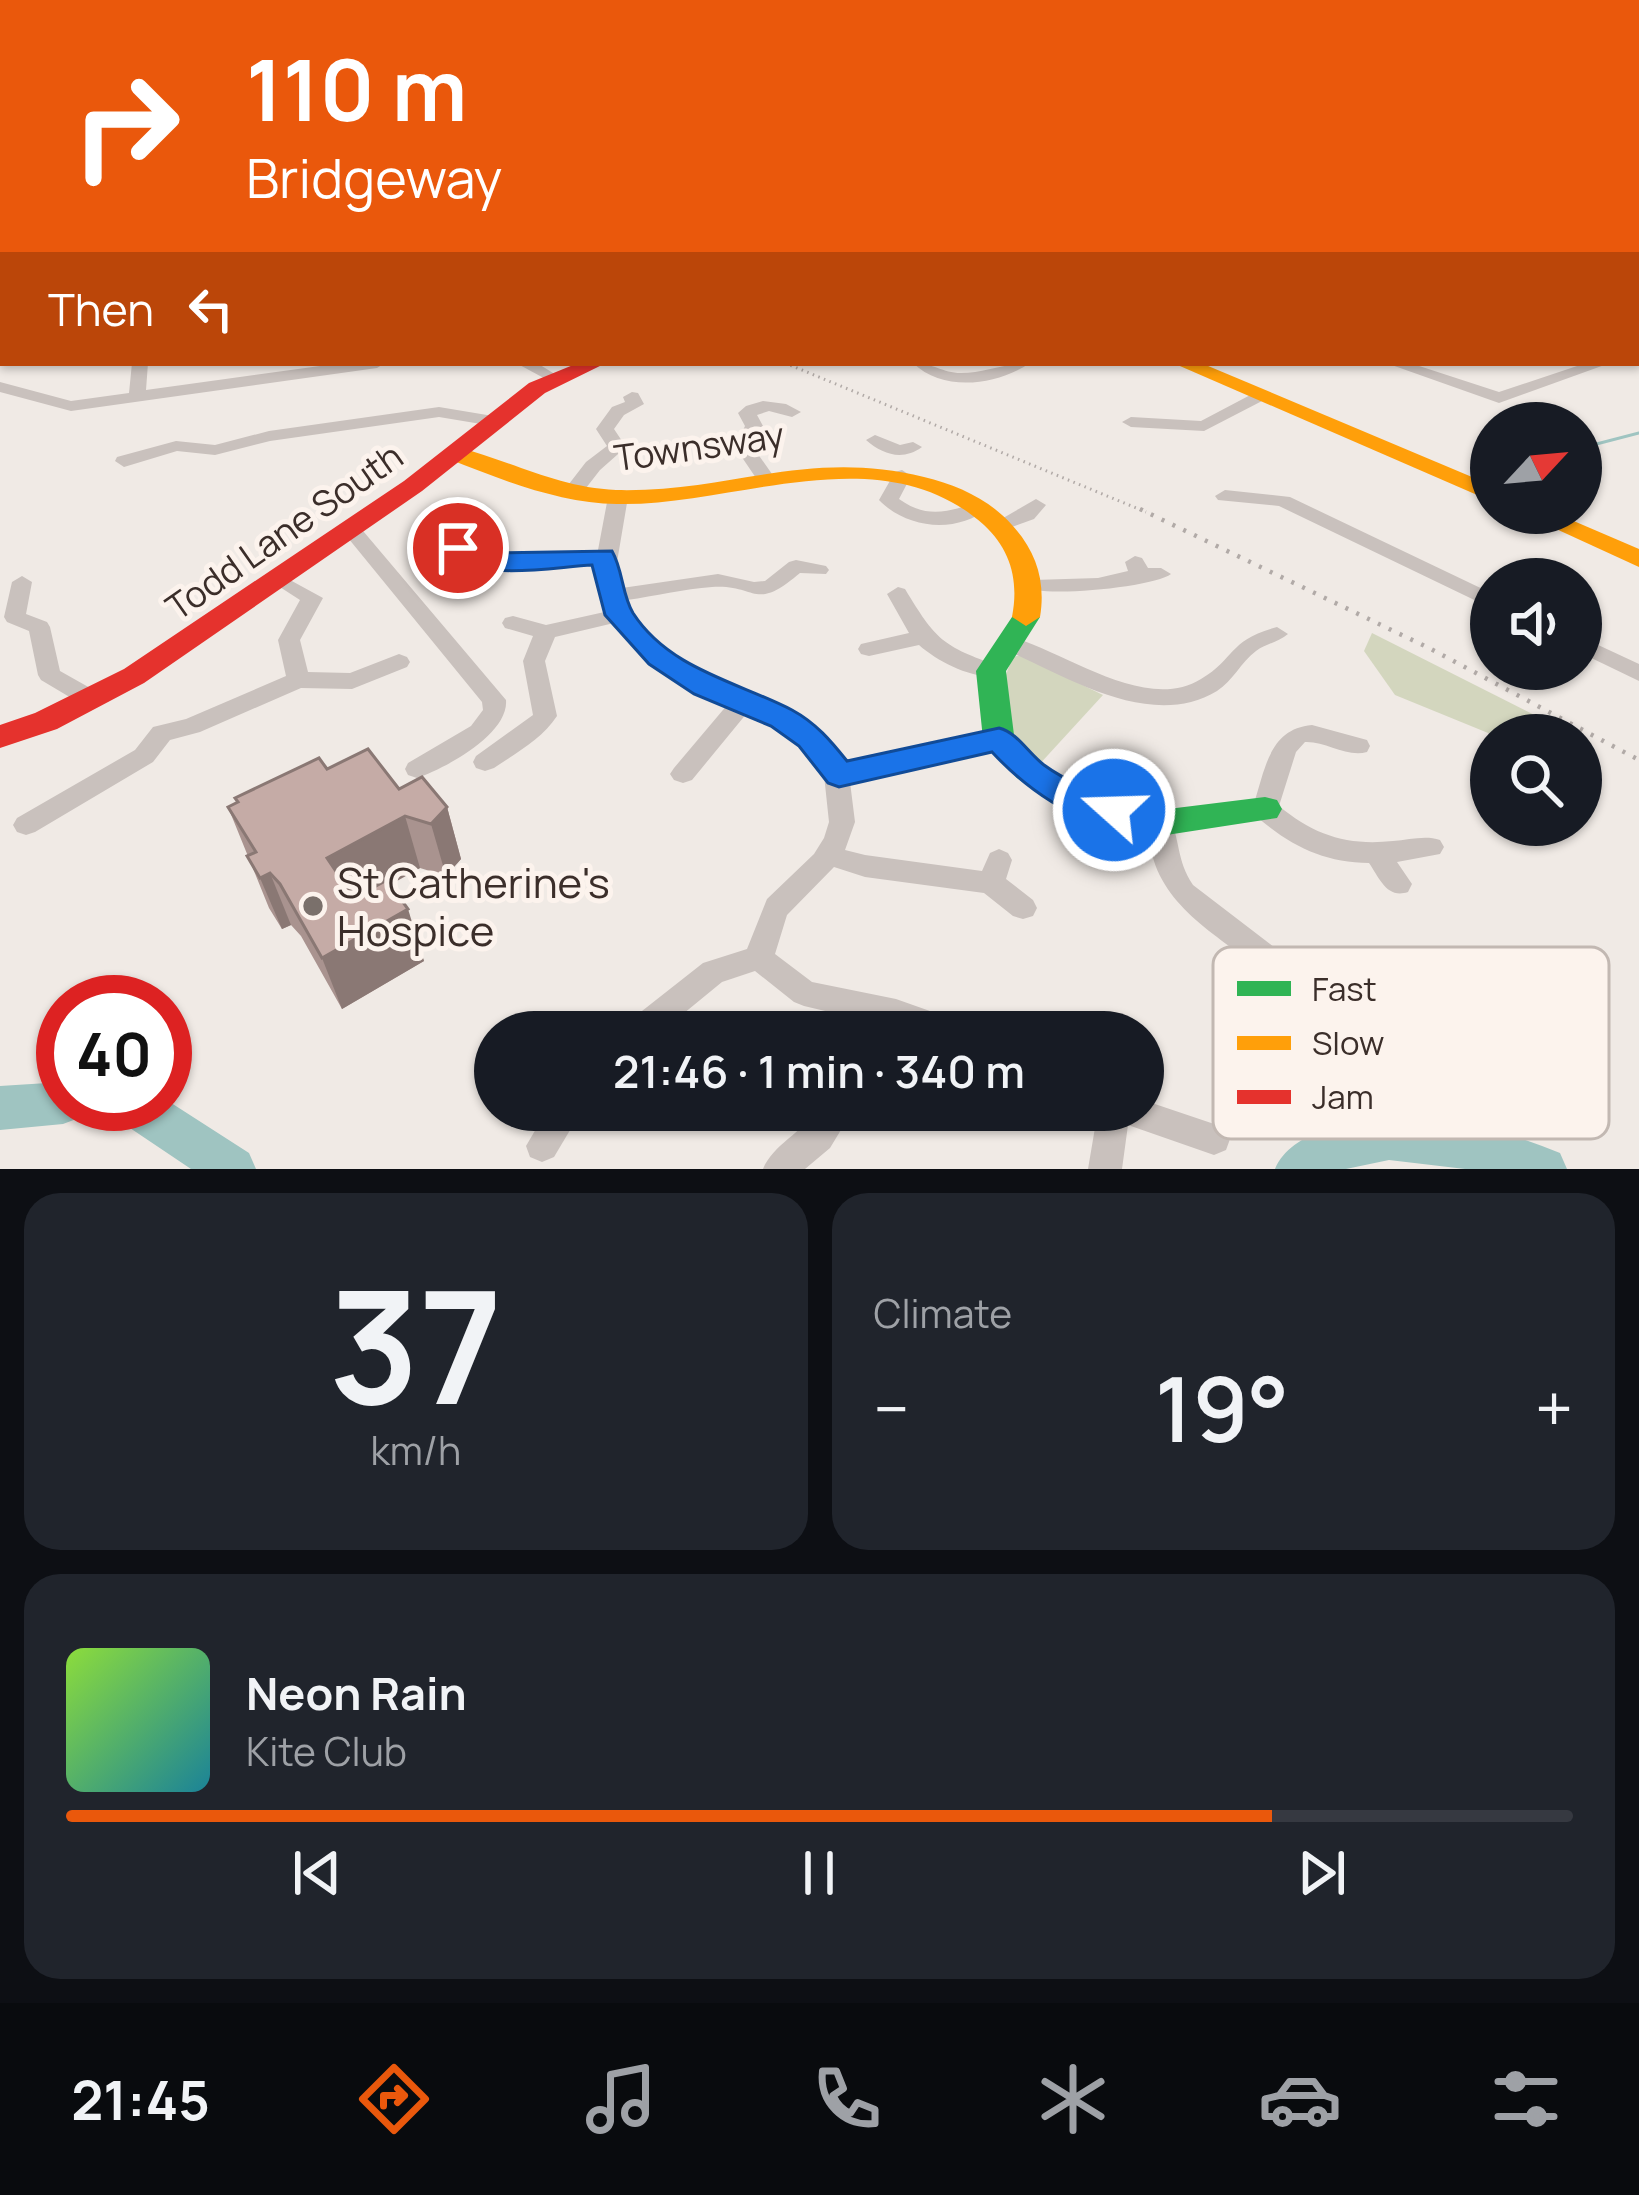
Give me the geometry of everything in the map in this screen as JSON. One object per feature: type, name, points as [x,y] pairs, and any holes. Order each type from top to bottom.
[{"type":"street","points":[[202,0],[244,0]]},
{"type":"street","points":[[137,396],[140,366]]},
{"type":"street","points":[[0,387],[37,401],[71,406],[273,369],[324,366]]},
{"type":"street","points":[[529,366],[553,379]]},
{"type":"street","name":"Todd Lane South","points":[[0,737],[91,699],[279,580],[458,454],[553,379],[588,366]]},
{"type":"street","points":[[925,366],[939,378],[954,381],[1011,366]]},
{"type":"street","points":[[1189,366],[1470,485]]},
{"type":"street","points":[[1403,366],[1499,398],[1592,366]]},
{"type":"street","points":[[572,493],[592,466],[617,447],[605,429],[618,411],[635,404],[632,397]]},
{"type":"street","points":[[1131,422],[1204,426],[1256,397]]},
{"type":"street","points":[[744,447],[754,425],[747,413],[754,402],[792,412]]},
{"type":"street","points":[[124,461],[176,446],[215,450],[269,436],[439,412],[499,422]]},
{"type":"street","name":"Townsway","points":[[875,440],[989,517]]},
{"type":"street","points":[[719,448],[744,447]]},
{"type":"street","points":[[744,447],[764,474]]},
{"type":"street","name":"Townsway","points":[[458,454],[572,493],[618,497],[679,492],[764,474],[900,461]]},
{"type":"street","points":[[1225,496],[1283,501],[1328,514],[1470,591]]},
{"type":"street","points":[[618,497],[603,556],[615,605],[660,658],[742,703],[782,718],[811,738],[839,775],[843,819],[832,856],[776,908],[759,958]]},
{"type":"street","points":[[989,517],[1027,515],[1039,502]]},
{"type":"street","points":[[989,517],[1021,554],[1033,586],[1029,614],[1014,645],[991,671],[999,739],[1028,770],[1067,796],[1160,823],[1265,809],[1288,830],[1329,850],[1378,855],[1431,847]]},
{"type":"street","points":[[461,525],[458,548],[489,561],[603,556]]},
{"type":"street","points":[[351,530],[494,700],[495,711],[480,732],[417,769]]},
{"type":"street","points":[[1582,534],[1639,559]]},
{"type":"street","points":[[513,623],[547,632],[615,605],[718,580],[754,589],[771,587],[807,561]]},
{"type":"street","points":[[1033,586],[1098,584],[1146,570]]},
{"type":"street","points":[[279,580],[312,598],[289,640],[298,680]]},
{"type":"street","points":[[22,583],[15,617],[38,627],[49,675],[91,699]]},
{"type":"street","points":[[898,594],[920,638],[951,657],[991,671]]},
{"type":"street","points":[[485,762],[545,716],[534,662],[547,632]]},
{"type":"street","points":[[869,649],[920,638]]},
{"type":"street","points":[[1014,645],[1136,694],[1161,695],[1203,689],[1236,653],[1273,641]]},
{"type":"street","points":[[1602,654],[1639,673]]},
{"type":"street","points":[[26,824],[144,756],[162,733],[192,727],[298,680],[352,681],[399,662]]},
{"type":"street","points":[[683,774],[742,703]]},
{"type":"street","points":[[1265,809],[1286,743],[1294,734],[1317,730],[1358,746]]},
{"type":"street","points":[[839,775],[999,739]]},
{"type":"street","points":[[1160,823],[1167,868],[1183,893],[1253,947]]},
{"type":"street","points":[[1378,855],[1398,884]]},
{"type":"street","points":[[832,856],[865,866],[995,872],[1023,908]]},
{"type":"street","points":[[759,958],[804,993],[857,1011]]},
{"type":"street","points":[[665,1011],[713,972],[759,958]]},
{"type":"street","points":[[1164,1122],[1213,1139]]},
{"type":"street","points":[[542,1146],[552,1131]]},
{"type":"street","points":[[780,1169],[822,1131]]},
{"type":"street","points":[[1105,1169],[1111,1131]]},
{"type":"green space","points":[[1372,633],[1470,682],[1470,690],[1485,690],[1532,714],[1470,714],[1470,726],[1395,695],[1364,651]]},
{"type":"green space","points":[[1021,655],[1103,695],[1037,767],[1014,741],[1002,716],[1006,675],[1013,657]]},
{"type":"building","points":[[368,749],[399,789],[422,777],[447,807],[431,824],[405,816],[327,858],[354,898],[387,880],[408,909],[322,958],[280,884],[270,873],[260,878],[247,856],[256,852],[228,807],[238,802],[235,798],[319,758],[327,769]]},
{"type":"waterway","points":[[1602,443],[1639,433]]},
{"type":"waterway","points":[[0,1108],[36,1105]]},
{"type":"waterway","points":[[174,1131],[232,1169]]},
{"type":"waterway","points":[[1299,1169],[1328,1152],[1381,1139]]},
{"type":"waterway","points":[[1420,1139],[1482,1150],[1543,1169]]},
{"type":"railway","points":[[792,366],[1146,512]]},
{"type":"railway","points":[[1140,509],[1431,649],[1639,760]]},
{"type":"traffic: fast","points":[[1026,617],[991,671],[999,739],[1028,770],[1068,797],[1160,823],[1265,809]]},
{"type":"traffic: slow","points":[[1190,366],[1470,485]]},
{"type":"traffic: slow","points":[[457,454],[555,488],[617,497],[846,471],[926,485],[974,506],[1007,535],[1028,579],[1026,617]]},
{"type":"traffic: slow","points":[[1582,534],[1639,559]]},
{"type":"traffic: jam","points":[[0,737],[46,721],[134,676],[413,486],[537,388],[589,366]]},
{"type":"place","name":"St Catherine's Hospice","points":[[313,906]]},
{"type":"route","points":[[458,548],[489,561],[603,556],[619,615],[660,658],[705,686],[782,718],[811,738],[839,775],[999,739],[1028,770],[1067,796],[1114,810]]}]
